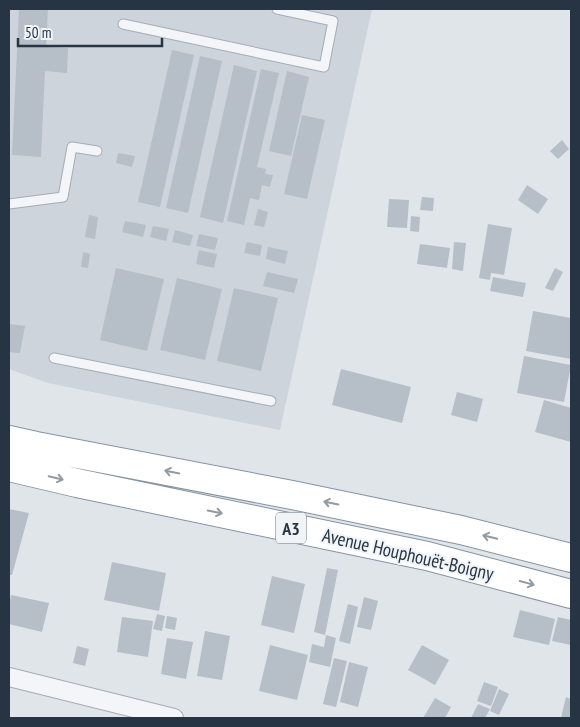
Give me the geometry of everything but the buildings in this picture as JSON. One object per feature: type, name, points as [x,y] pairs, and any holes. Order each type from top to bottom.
[{"type":"highway","name":"Avenue Houphouët-Boigny","points":[[9,440],[451,528],[571,558]]},
{"type":"highway","name":"Avenue Houphouët-Boigny","points":[[9,467],[86,485],[427,556],[571,594]]},
{"type":"street","points":[[9,678],[174,718]]},
{"type":"lane","points":[[123,24],[324,67],[334,21],[277,9]]},
{"type":"lane","points":[[9,204],[63,197],[72,147],[96,151]]},
{"type":"lane","points":[[54,358],[271,401]]},
{"type":"shaded area","points":[[9,9],[372,9],[280,430],[48,383],[9,369]]}]
